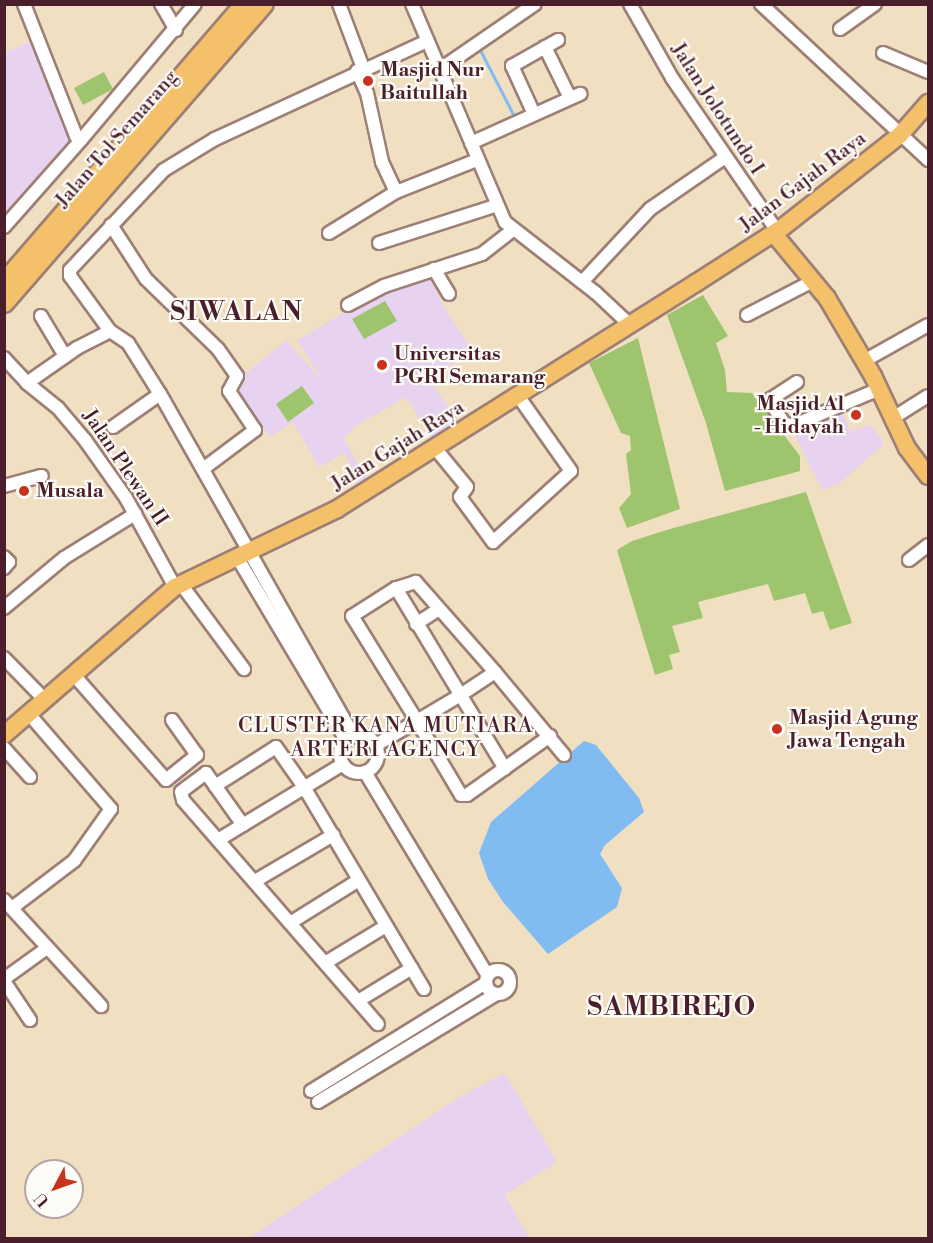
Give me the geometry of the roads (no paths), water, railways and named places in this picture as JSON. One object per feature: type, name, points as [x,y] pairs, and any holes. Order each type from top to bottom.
[{"type":"highway","name":"Jalan Tol Semarang","points":[[4,283],[245,4]]},
{"type":"highway","name":"Jalan Tol Semarang","points":[[4,303],[264,4]]},
{"type":"main road","name":"Jalan Gajah Raya","points":[[4,735],[28,712],[178,586],[337,509],[778,231],[900,135],[928,103]]},
{"type":"main road","points":[[778,231],[811,282],[826,298],[864,361],[907,448],[928,476]]},
{"type":"main road","points":[[778,231],[825,282],[826,298]]},
{"type":"street","points":[[24,4],[79,138]]},
{"type":"street","points":[[161,4],[176,30]]},
{"type":"street","points":[[4,227],[79,138],[176,30],[195,4]]},
{"type":"street","points":[[339,4],[367,93],[382,162],[396,192]]},
{"type":"street","points":[[412,4],[495,206],[513,230],[582,282],[630,325]]},
{"type":"street","points":[[439,69],[535,4]]},
{"type":"street","name":"Jalan Jolotundo I","points":[[630,4],[657,56],[724,158],[778,231]]},
{"type":"street","points":[[761,4],[844,78],[928,160]]},
{"type":"street","points":[[840,29],[875,4]]},
{"type":"street","points":[[534,114],[512,66],[558,40]]},
{"type":"street","points":[[350,738],[242,555],[203,470],[160,394],[128,343],[110,331],[70,276],[70,270],[146,185],[199,148],[360,70],[427,41]]},
{"type":"street","points":[[471,143],[575,96],[545,47]]},
{"type":"street","points":[[883,53],[928,72]]},
{"type":"street","points":[[582,282],[650,209],[724,158]]},
{"type":"street","points":[[329,233],[396,192],[477,160]]},
{"type":"street","points":[[379,243],[495,206]]},
{"type":"street","points":[[111,225],[146,279],[218,349],[237,376],[229,391],[255,430],[203,470]]},
{"type":"street","points":[[348,305],[384,286],[482,254],[513,230]]},
{"type":"street","points":[[434,269],[449,294]]},
{"type":"street","points":[[747,315],[811,282]]},
{"type":"street","points":[[41,315],[65,356]]},
{"type":"street","points":[[864,361],[928,325]]},
{"type":"street","points":[[27,383],[65,356],[110,331]]},
{"type":"street","name":"Jalan Plewan II","points":[[4,358],[27,383],[54,404],[86,440],[135,514],[178,586],[244,669]]},
{"type":"street","points":[[797,382],[770,400],[784,423],[792,426],[879,389]]},
{"type":"street","points":[[113,426],[160,394]]},
{"type":"street","points":[[435,448],[467,488],[460,497],[493,542],[571,471],[518,396]]},
{"type":"street","points":[[893,418],[928,396]]},
{"type":"street","points":[[4,486],[42,477]]},
{"type":"street","points":[[4,608],[64,558],[135,514]]},
{"type":"street","points":[[909,560],[928,545]]},
{"type":"street","points":[[4,557],[9,562],[4,568]]},
{"type":"street","points":[[550,736],[467,795],[461,795],[352,616],[396,588],[416,582],[550,736],[564,755]]},
{"type":"street","points":[[396,588],[505,769]]},
{"type":"street","points":[[416,624],[439,609]]},
{"type":"street","points":[[4,658],[44,699]]},
{"type":"street","points":[[376,745],[495,672]]},
{"type":"street","points":[[73,674],[166,780],[197,755],[172,720]]},
{"type":"street","points":[[28,712],[111,809],[74,861],[8,904],[101,1006]]},
{"type":"street","points":[[366,736],[376,745],[377,761],[365,772],[352,772],[343,764],[340,751],[350,738],[366,736]]},
{"type":"street","points":[[215,786],[273,746],[304,788],[424,989]]},
{"type":"street","points":[[4,747],[30,777]]},
{"type":"street","points":[[218,840],[343,764]]},
{"type":"street","points":[[365,772],[496,994]]},
{"type":"street","points":[[243,825],[206,773],[180,794],[378,1024]]},
{"type":"street","points":[[255,881],[333,835]]},
{"type":"street","points":[[290,923],[359,880]]},
{"type":"street","points":[[325,963],[386,926]]},
{"type":"street","points":[[30,1020],[4,980],[48,948]]},
{"type":"street","points":[[358,1000],[412,968]]},
{"type":"street","points":[[311,1091],[487,979],[497,970],[509,977],[509,988],[318,1102]]},
{"type":"water","points":[[584,741],[596,745],[639,798],[644,812],[605,845],[600,854],[622,888],[617,907],[548,954],[503,902],[488,879],[479,853],[491,822]]},
{"type":"waterway","points":[[478,46],[516,120]]},
{"type":"place","name":"Masjid Nur Baitullah","points":[[368,81]]},
{"type":"place","name":"Universitas PGRI Semarang","points":[[382,365]]},
{"type":"place","name":"Masjid Al - Hidayah","points":[[856,415]]},
{"type":"place","name":"Musala","points":[[24,491]]},
{"type":"place","name":"Masjid Agung Jawa Tengah","points":[[777,729]]},
{"type":"district","name":"SIWALAN","points":[[237,313]]},
{"type":"district","name":"CLUSTER KANA MUTIARA ARTERI AGENCY","points":[[386,738]]},
{"type":"district","name":"SAMBIREJO","points":[[672,1008]]}]
